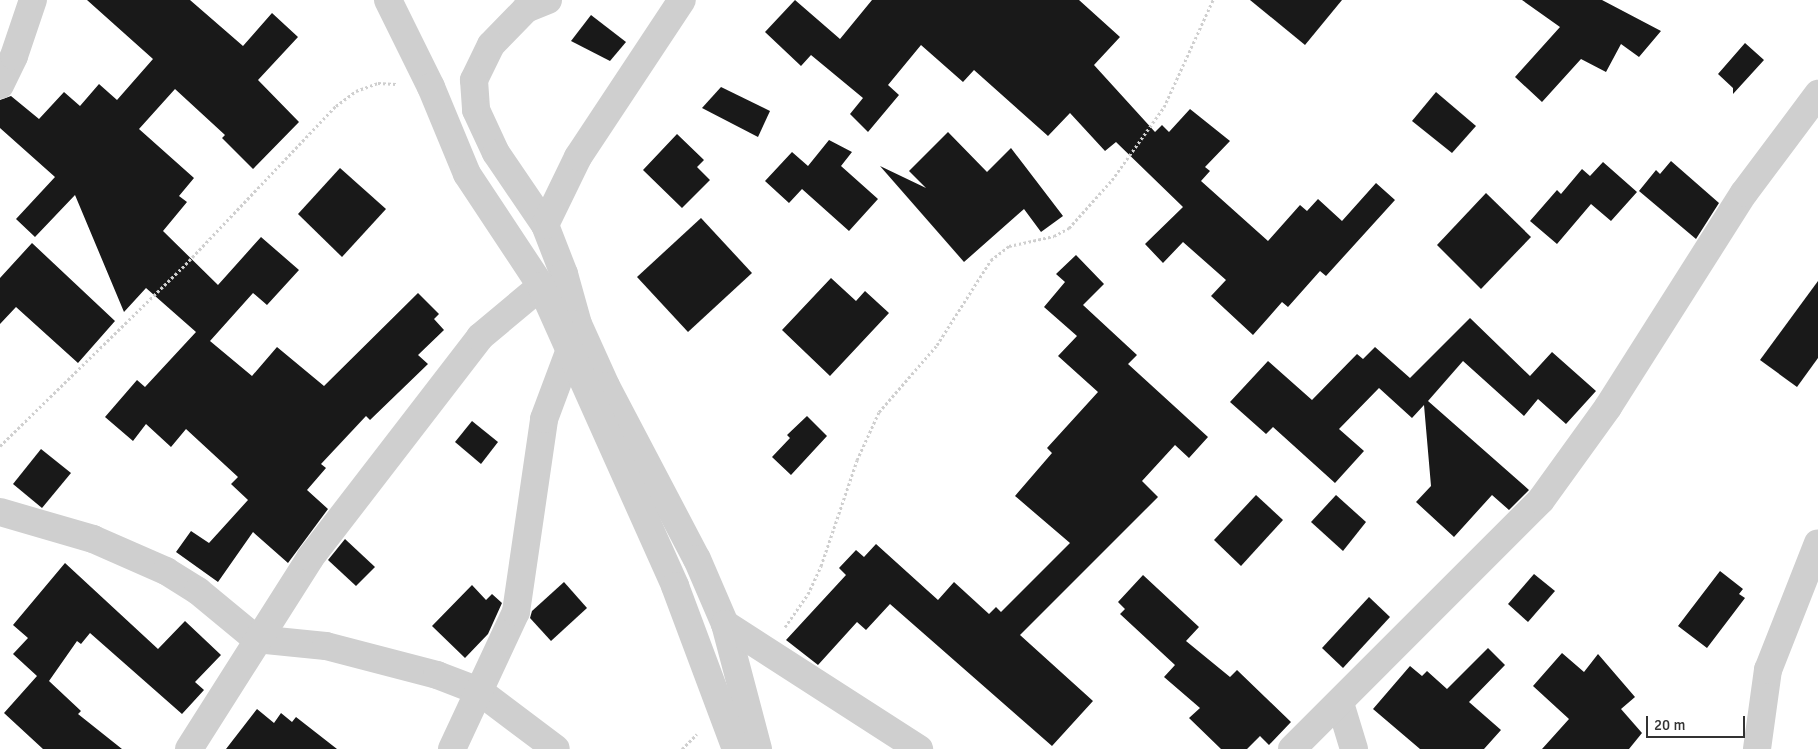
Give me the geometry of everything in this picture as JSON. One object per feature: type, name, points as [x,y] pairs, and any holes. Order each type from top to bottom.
[{"type":"street","points":[[0,85],[14,56],[33,0]]},
{"type":"street","points":[[376,0],[400,24]]},
{"type":"street","points":[[388,0],[431,87],[466,174],[542,286],[569,352],[675,586],[736,749]]},
{"type":"street","points":[[548,0],[526,9],[491,45],[474,80],[476,110],[496,153],[544,225],[590,351],[697,559],[725,624],[758,749]]},
{"type":"street","points":[[544,225],[578,157],[682,0]]},
{"type":"street","points":[[1292,749],[1340,703],[1540,500],[1608,407],[1744,193],[1818,94]]},
{"type":"street","points":[[189,749],[256,639],[310,558],[480,337],[542,286]]},
{"type":"street","points":[[452,749],[516,612],[544,419],[569,352]]},
{"type":"street","points":[[0,512],[93,539],[166,572],[198,591],[256,639],[334,648],[437,674],[479,691],[556,749]]},
{"type":"street","points":[[1757,749],[1768,670],[1818,543]]},
{"type":"street","points":[[725,624],[919,749]]},
{"type":"street","points":[[1340,703],[1354,749]]},
{"type":"path","points":[[766,651],[808,594],[821,566],[858,460],[879,412],[937,345],[991,260],[1009,246],[1054,236],[1069,228],[1112,180],[1164,107],[1213,0]]},
{"type":"path","points":[[0,446],[182,268],[336,106],[356,91],[378,83],[431,87]]},
{"type":"building","points":[[87,0],[190,0],[243,46],[272,13],[298,37],[258,80],[299,122],[253,169],[222,138],[225,135],[175,89],[139,129],[194,178],[179,196],[187,202],[163,231],[218,285],[261,237],[299,270],[267,305],[253,293],[210,341],[252,376],[277,347],[324,386],[418,293],[439,314],[434,319],[444,330],[418,355],[428,364],[370,420],[366,416],[321,464],[326,468],[307,490],[328,509],[288,563],[253,532],[218,582],[176,552],[191,531],[209,543],[248,500],[231,484],[238,477],[186,429],[171,447],[146,424],[133,441],[105,417],[137,380],[145,387],[196,332],[146,288],[124,312],[75,195],[35,237],[16,219],[55,177],[0,128],[0,100],[11,96],[39,119],[64,92],[80,106],[99,84],[117,100],[153,59]]},
{"type":"building","points":[[795,0],[840,39],[872,0],[1079,0],[1120,37],[1094,65],[1155,132],[1162,125],[1169,132],[1190,109],[1230,141],[1205,167],[1210,171],[1201,181],[1268,241],[1300,205],[1307,211],[1318,199],[1342,221],[1376,183],[1395,200],[1326,276],[1320,271],[1288,307],[1282,302],[1253,335],[1211,296],[1226,280],[1183,242],[1163,263],[1145,244],[1183,207],[1116,142],[1105,151],[1070,113],[1048,136],[974,70],[963,82],[921,45],[888,85],[899,95],[868,132],[850,114],[863,98],[811,55],[801,66],[765,32]]},
{"type":"building","points":[[1250,0],[1342,0],[1305,45]]},
{"type":"building","points":[[1522,0],[1602,0],[1661,31],[1639,57],[1621,44],[1606,72],[1581,59],[1542,102],[1515,77],[1560,27]]},
{"type":"building","points":[[591,15],[626,42],[610,61],[571,41]]},
{"type":"building","points":[[1745,43],[1764,60],[1733,94],[1733,88],[1718,74]]},
{"type":"building","points":[[721,87],[770,111],[758,137],[702,108]]},
{"type":"building","points":[[1436,92],[1476,126],[1452,153],[1412,121]]},
{"type":"building","points":[[948,132],[987,172],[1011,148],[1063,216],[1041,232],[1024,209],[964,262],[880,166],[926,188],[909,171]]},
{"type":"building","points":[[677,134],[704,160],[697,167],[710,180],[682,208],[643,170]]},
{"type":"building","points":[[829,140],[852,152],[841,166],[878,199],[849,231],[802,189],[789,203],[765,181],[792,152],[808,166]]},
{"type":"building","points":[[1671,161],[1719,203],[1696,239],[1639,191],[1656,170],[1660,174]]},
{"type":"building","points":[[1603,162],[1637,192],[1611,221],[1591,204],[1557,244],[1530,221],[1557,190],[1561,194],[1582,169],[1590,176]]},
{"type":"building","points":[[340,168],[386,209],[342,257],[298,214]]},
{"type":"building","points":[[1486,193],[1531,237],[1481,289],[1437,245]]},
{"type":"building","points":[[701,218],[752,273],[688,332],[637,277]]},
{"type":"building","points":[[32,243],[115,321],[78,363],[16,307],[0,324],[0,278]]},
{"type":"building","points":[[1076,255],[1104,284],[1083,305],[1137,355],[1128,364],[1208,437],[1189,458],[1175,445],[1142,481],[1158,497],[1020,635],[1093,701],[1052,746],[890,604],[866,630],[857,622],[818,665],[786,640],[846,575],[839,568],[856,550],[864,557],[876,544],[938,600],[954,582],[989,614],[996,607],[1001,612],[1070,543],[1015,496],[1052,453],[1047,448],[1098,392],[1058,356],[1077,336],[1044,307],[1065,282],[1056,274]]},
{"type":"building","points":[[831,278],[856,301],[865,291],[889,313],[830,376],[782,330]]},
{"type":"building","points":[[1818,281],[1818,358],[1797,387],[1760,360]]},
{"type":"building","points":[[1470,318],[1530,376],[1552,352],[1596,391],[1566,424],[1538,399],[1524,416],[1463,361],[1428,401],[1529,490],[1509,510],[1492,495],[1454,537],[1416,502],[1431,486],[1424,405],[1412,418],[1379,388],[1339,429],[1364,451],[1335,483],[1273,427],[1266,434],[1230,402],[1268,361],[1312,400],[1357,354],[1363,359],[1375,347],[1410,378]]},
{"type":"building","points":[[807,416],[827,436],[791,475],[772,457],[790,438],[787,435]]},
{"type":"building","points":[[472,421],[498,442],[481,464],[455,442]]},
{"type":"building","points":[[41,449],[71,473],[42,508],[13,484]]},
{"type":"building","points":[[1256,495],[1283,520],[1241,566],[1214,540]]},
{"type":"building","points":[[1336,495],[1366,522],[1343,551],[1311,522]]},
{"type":"building","points":[[345,539],[375,567],[356,586],[328,560]]},
{"type":"building","points":[[65,563],[158,649],[185,621],[221,655],[195,682],[204,690],[182,714],[90,633],[81,644],[77,641],[49,681],[81,711],[78,714],[122,749],[43,749],[4,713],[37,676],[13,654],[28,638],[13,625]]},
{"type":"building","points":[[1720,571],[1743,589],[1739,594],[1745,598],[1707,648],[1678,626]]},
{"type":"building","points":[[1534,574],[1555,591],[1528,622],[1508,604]]},
{"type":"building","points":[[1143,575],[1199,627],[1186,641],[1230,677],[1237,670],[1291,722],[1269,745],[1260,736],[1247,749],[1221,749],[1189,718],[1200,708],[1164,677],[1175,665],[1120,614],[1125,609],[1118,602]]},
{"type":"building","points":[[564,582],[587,608],[551,641],[530,618],[532,611]]},
{"type":"building","points":[[472,585],[486,600],[492,594],[502,603],[488,634],[465,658],[432,626]]},
{"type":"building","points":[[1369,597],[1390,617],[1343,668],[1322,648]]},
{"type":"building","points":[[1488,648],[1505,665],[1469,702],[1501,730],[1484,749],[1420,749],[1373,709],[1410,666],[1422,676],[1427,671],[1447,689]]},
{"type":"building","points":[[1562,653],[1584,672],[1598,654],[1635,697],[1621,709],[1642,733],[1629,749],[1542,749],[1569,719],[1533,686]]},
{"type":"building","points":[[257,709],[274,723],[281,713],[292,722],[296,717],[337,749],[226,749]]}]
